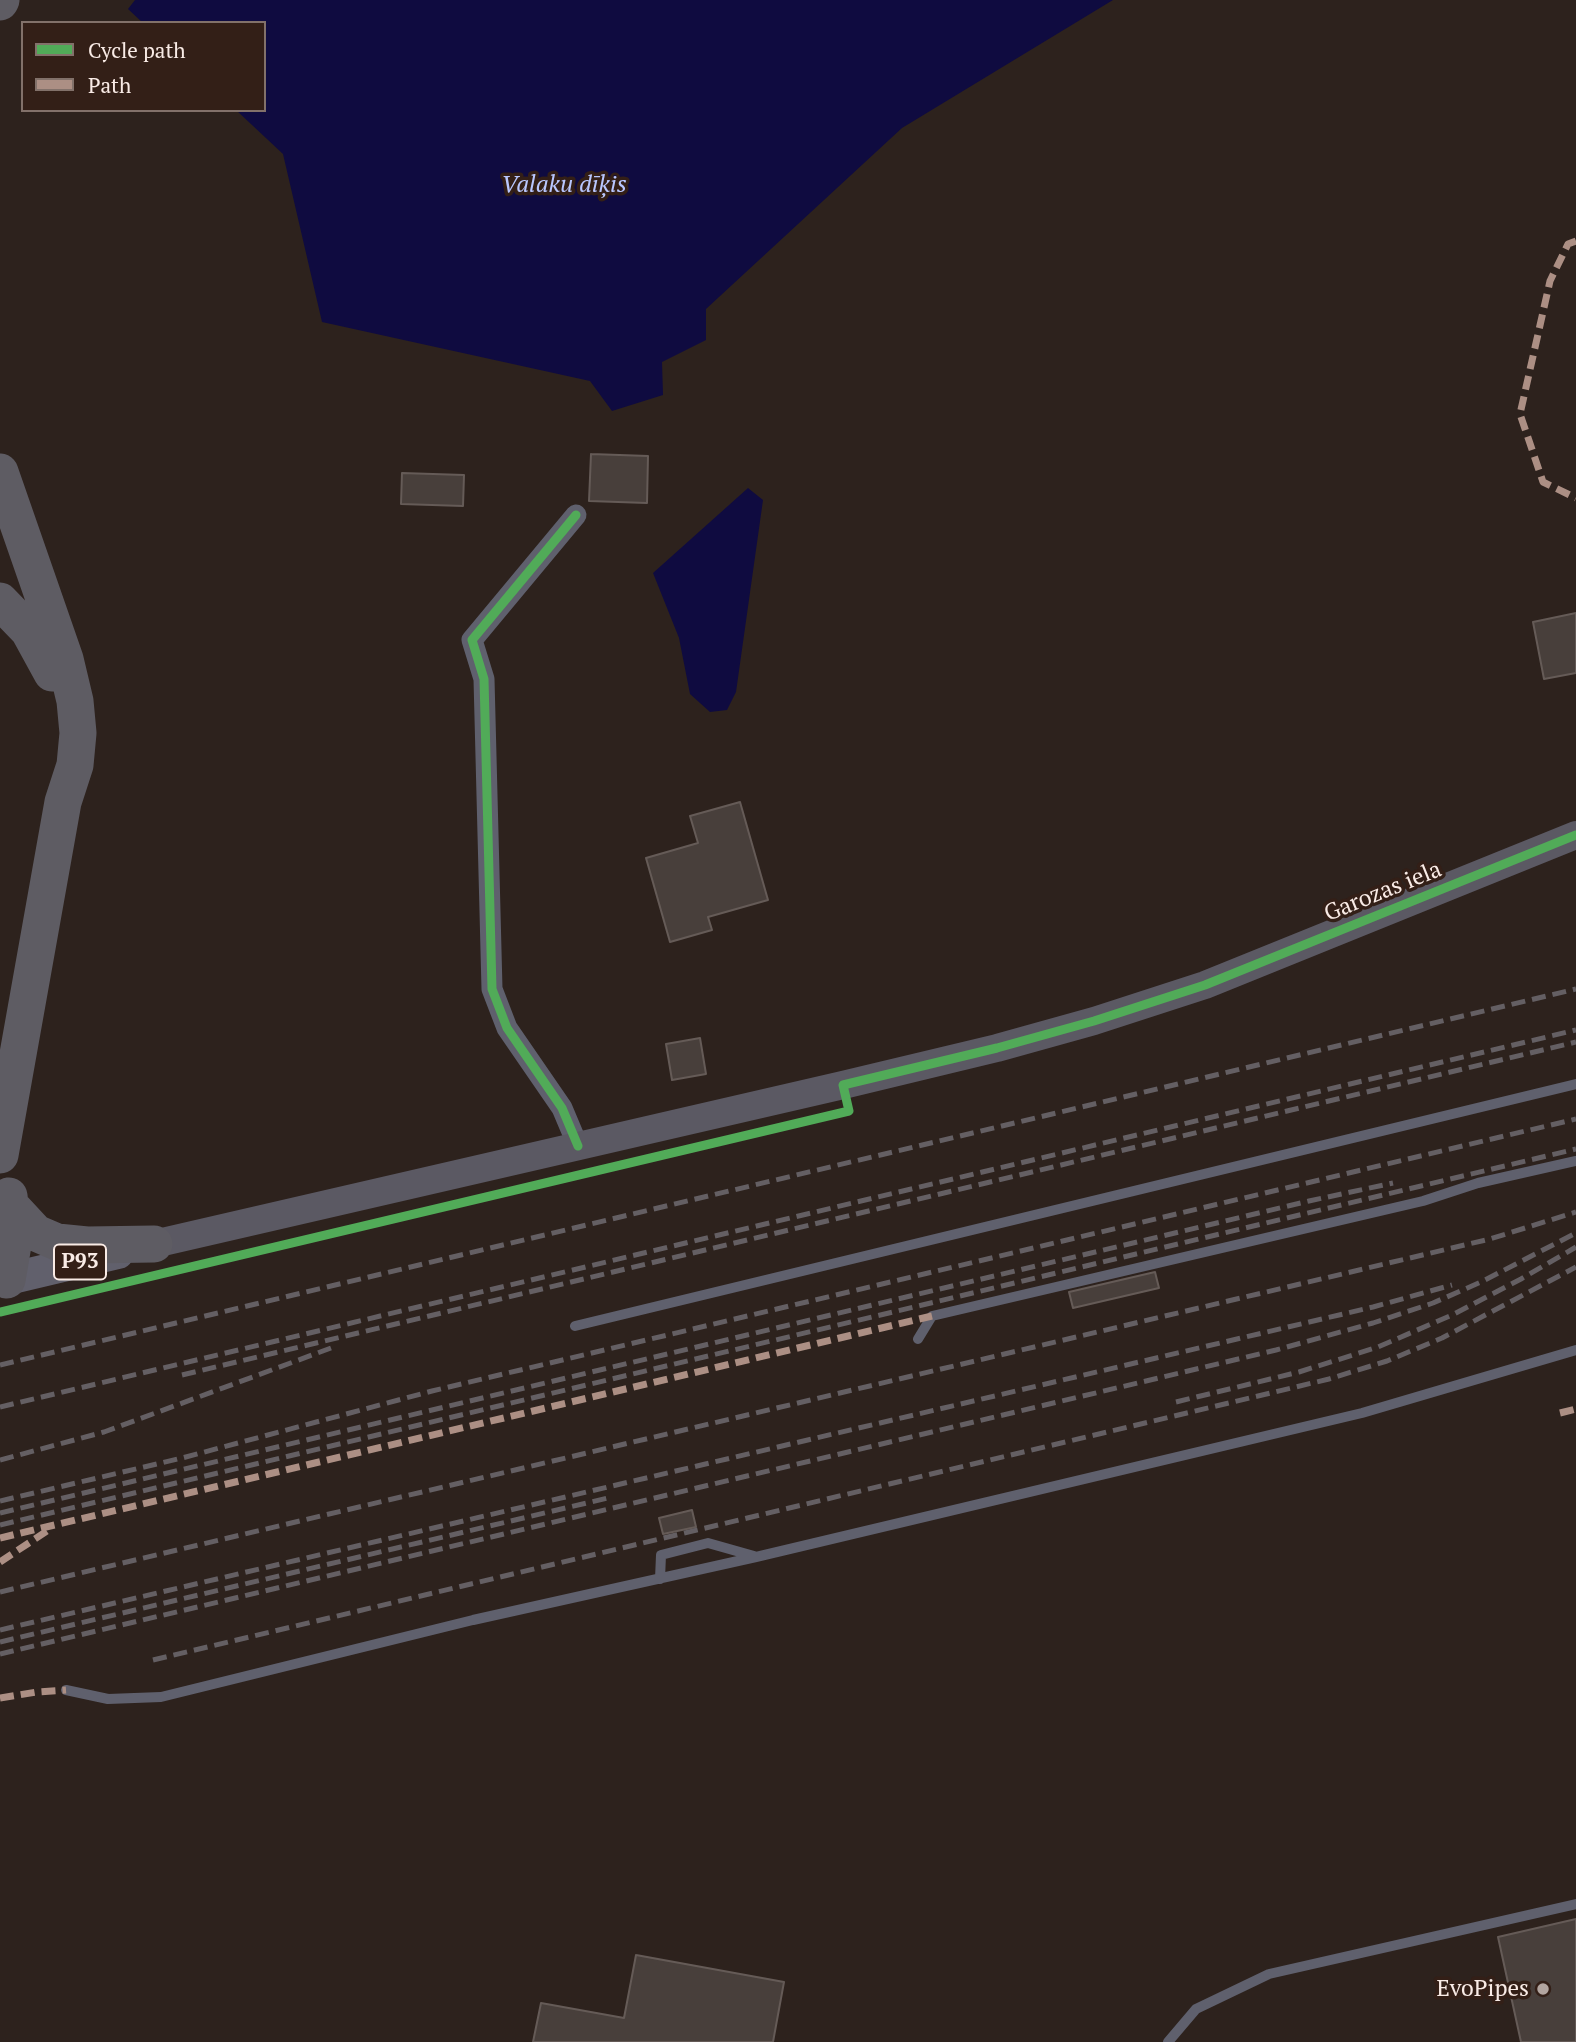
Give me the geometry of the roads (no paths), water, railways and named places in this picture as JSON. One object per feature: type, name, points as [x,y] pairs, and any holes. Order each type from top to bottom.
[{"type":"highway","points":[[0,472],[65,659],[75,701],[78,733],[75,765],[63,802],[1,1151],[13,1239],[3,1281]]},
{"type":"highway","points":[[0,601],[29,631],[48,663],[59,694],[65,730],[63,802]]},
{"type":"highway","points":[[10,1205],[36,1233],[57,1242],[87,1245],[154,1244]]},
{"type":"main road","name":"Garozas iela","points":[[578,1146],[997,1048],[1094,1021],[1205,985],[1576,835]]},
{"type":"main road","name":"P93","points":[[3,1281],[578,1146]]},
{"type":"street","points":[[576,515],[472,640],[484,679],[492,989],[507,1028],[562,1108],[578,1146]]},
{"type":"lane","points":[[575,1326],[1576,1084]]},
{"type":"lane","points":[[918,1339],[932,1316],[1423,1201],[1505,1177],[1576,1161]]},
{"type":"lane","points":[[66,1690],[108,1699],[161,1697],[473,1620],[756,1557],[1363,1413],[1576,1350]]},
{"type":"lane","points":[[660,1579],[662,1555],[708,1543],[756,1557]]},
{"type":"lane","points":[[1168,2042],[1196,2009],[1269,1974],[1576,1904]]},
{"type":"water","name":"Valaku dīķis","points":[[135,0],[1113,0],[902,128],[706,309],[706,340],[662,362],[663,395],[612,411],[590,381],[322,322],[283,154],[238,112],[266,112],[266,21],[141,21],[128,9]]},
{"type":"water","points":[[748,488],[763,500],[736,692],[727,710],[710,712],[690,694],[679,638],[653,573]]},
{"type":"railway","points":[[0,1365],[1576,989]]},
{"type":"railway","points":[[0,1407],[1576,1030]]},
{"type":"railway","points":[[182,1375],[1576,1042]]},
{"type":"railway","points":[[0,1501],[182,1458],[432,1391],[1576,1119]]},
{"type":"railway","points":[[0,1525],[1576,1149]]},
{"type":"railway","points":[[0,1513],[1393,1183]]},
{"type":"railway","points":[[0,1592],[1490,1239],[1576,1212]]},
{"type":"railway","points":[[0,1654],[1276,1350],[1433,1303],[1481,1282],[1576,1233]]},
{"type":"railway","points":[[1176,1402],[1299,1372],[1378,1347],[1452,1315],[1576,1247]]},
{"type":"railway","points":[[153,1660],[1329,1379],[1387,1361],[1442,1338],[1576,1267]]},
{"type":"railway","points":[[0,1630],[1373,1307],[1452,1285]]},
{"type":"railway","points":[[0,1460],[104,1432],[331,1348]]},
{"type":"railway","points":[[0,1642],[612,1497]]},
{"type":"place","name":"EvoPipes","points":[[1543,1989]]}]
